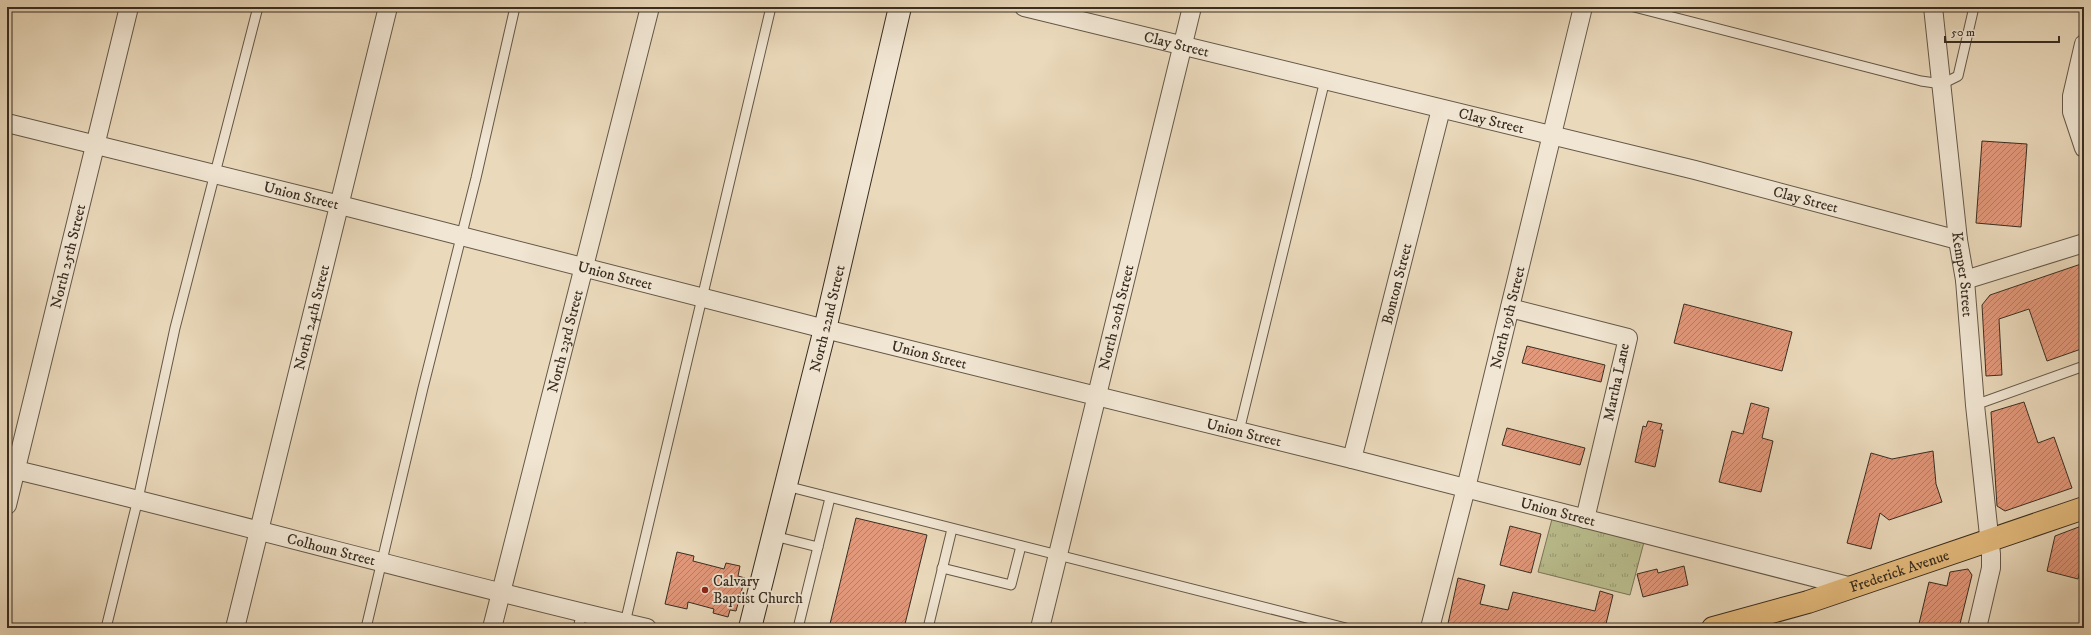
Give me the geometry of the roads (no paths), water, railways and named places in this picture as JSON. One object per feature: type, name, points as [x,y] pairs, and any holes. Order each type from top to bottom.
[{"type":"main road","name":"North 22nd Street","points":[[750,628],[826,329],[900,7]]},
{"type":"main road","name":"Frederick Avenue","points":[[1719,627],[1808,602],[2084,508]]},
{"type":"street","name":"North 25th Street","points":[[7,505],[129,7]]},
{"type":"street","name":"North 24th Street","points":[[235,628],[388,7]]},
{"type":"street","name":"North 23rd Street","points":[[492,628],[650,7]]},
{"type":"street","name":"Clay Street","points":[[1024,7],[1695,170],[1958,240]]},
{"type":"street","name":"North 20th Street","points":[[1040,628],[1098,397],[1192,7]]},
{"type":"street","name":"North 19th Street","points":[[1430,628],[1466,488],[1583,7]]},
{"type":"street","name":"Kemper Street","points":[[1932,7],[1942,84],[1958,240],[1965,280],[1975,405],[1991,568],[1977,628]]},
{"type":"street","points":[[2084,44],[2072,96],[2072,112],[2084,148]]},
{"type":"street","name":"Bonton Street","points":[[1352,459],[1441,109]]},
{"type":"street","name":"Union Street","points":[[7,123],[340,205],[702,298],[1098,397],[1352,459],[1852,587]]},
{"type":"street","points":[[1965,280],[2084,243]]},
{"type":"street","name":"Martha Lane","points":[[1510,308],[1628,338],[1585,519]]},
{"type":"street","name":"Colhoun Street","points":[[16,470],[138,499],[259,531],[382,561],[500,594],[580,620],[625,623],[647,628]]},
{"type":"lane","points":[[106,628],[138,499],[175,328],[258,7]]},
{"type":"lane","points":[[366,628],[515,7]]},
{"type":"lane","points":[[625,623],[771,7]]},
{"type":"lane","points":[[1634,7],[1921,81],[1942,84],[1958,76],[1974,7]]},
{"type":"lane","points":[[1239,431],[1325,80]]},
{"type":"lane","points":[[1975,405],[2084,366]]},
{"type":"lane","points":[[786,486],[1346,628]]},
{"type":"lane","points":[[798,628],[830,498]]},
{"type":"lane","points":[[928,628],[952,529]]},
{"type":"lane","points":[[774,536],[818,547]]},
{"type":"lane","points":[[942,568],[1010,584],[1021,546]]},
{"type":"place","name":"Calvary Baptist Church","points":[[705,590]]}]
